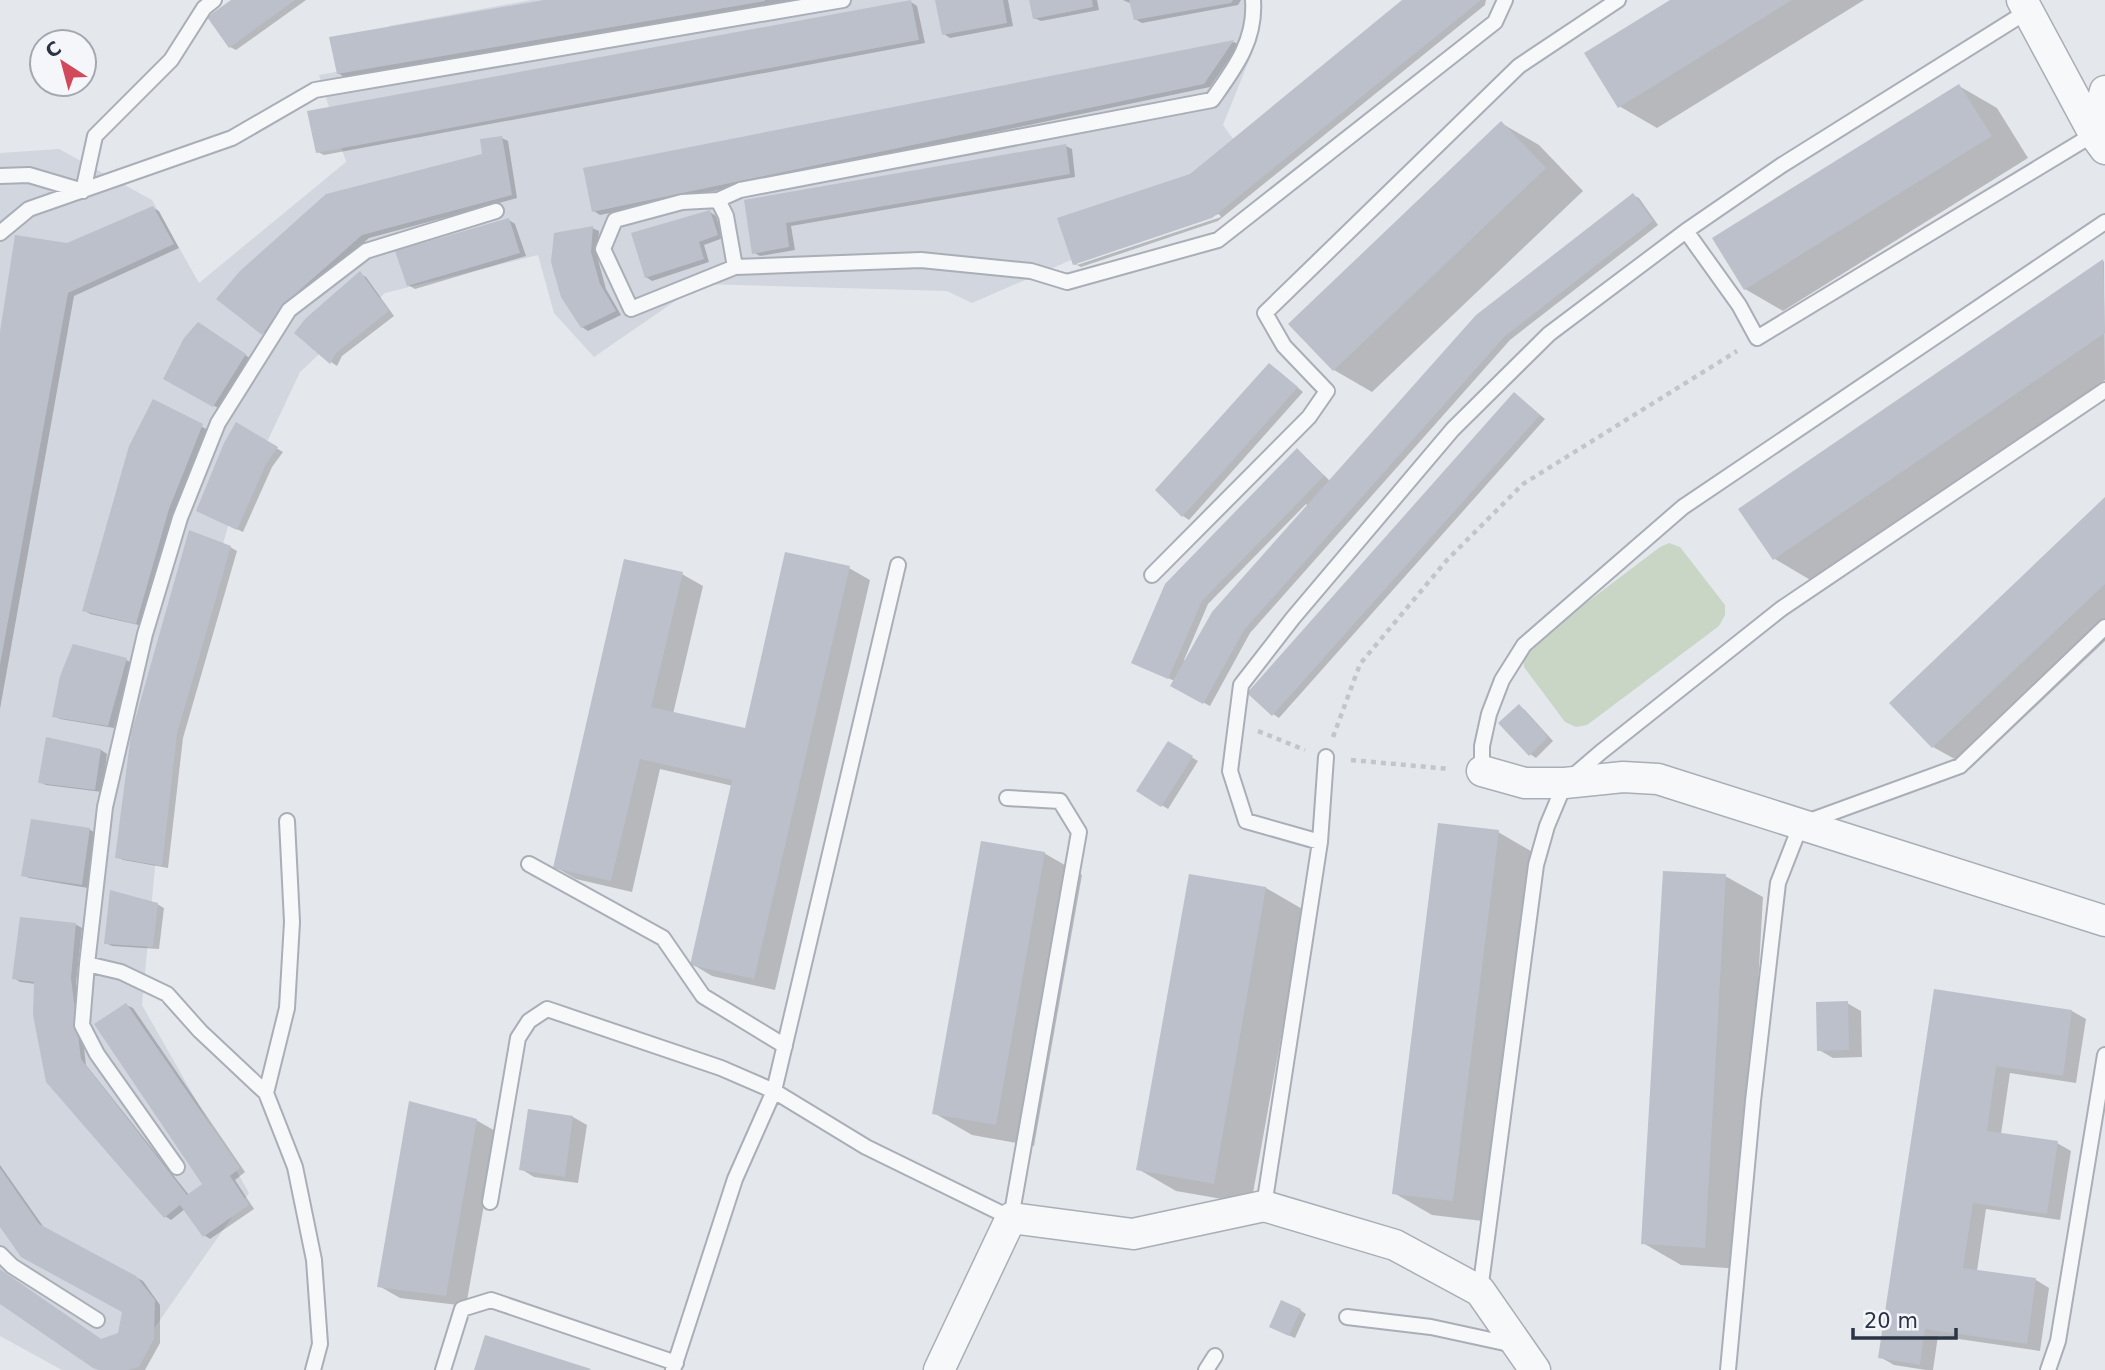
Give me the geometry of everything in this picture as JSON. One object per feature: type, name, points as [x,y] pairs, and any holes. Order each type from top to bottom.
[{"type":"street","points":[[2030,4],[2100,141]]},
{"type":"street","points":[[2100,141],[2105,91]]},
{"type":"street","points":[[1482,771],[1525,783],[1565,783],[1623,777],[1658,779],[2105,921]]},
{"type":"street","points":[[939,1370],[1010,1218],[1133,1234],[1264,1206],[1395,1245],[1480,1291],[1515,1345],[1535,1370]]},
{"type":"lane","points":[[83,191],[95,136],[172,60],[204,8],[214,0]]},
{"type":"lane","points":[[0,233],[29,209],[232,138],[315,90],[843,0]]},
{"type":"lane","points":[[1253,0],[1255,20],[1239,62],[1212,100],[740,190],[718,200],[682,202],[615,220],[603,250],[631,309],[735,267],[921,260],[1031,271],[1068,282],[1218,240],[1494,22],[1505,0]]},
{"type":"lane","points":[[1152,575],[1309,417],[1327,391],[1284,346],[1265,313],[1519,66],[1618,0]]},
{"type":"lane","points":[[1320,842],[1246,821],[1230,771],[1241,685],[1293,618],[1453,429],[1549,334],[1686,231],[1782,165],[2030,4]]},
{"type":"lane","points":[[1686,231],[1740,305],[1757,338],[2100,141]]},
{"type":"lane","points":[[0,176],[29,175],[83,191]]},
{"type":"lane","points":[[718,200],[726,216],[735,267]]},
{"type":"lane","points":[[177,1167],[97,1054],[82,1025],[105,807],[145,635],[180,518],[218,423],[289,310],[366,251],[496,211]]},
{"type":"lane","points":[[1482,771],[1482,746],[1489,714],[1502,680],[1524,645],[1683,507],[2105,222]]},
{"type":"lane","points":[[1480,1291],[1536,865],[1547,826],[1565,783],[1781,609],[2105,390]]},
{"type":"lane","points":[[443,1370],[462,1309],[491,1300],[674,1366],[735,1179],[775,1091],[898,565]]},
{"type":"lane","points":[[1728,1370],[1753,1101],[1779,883],[1801,824],[1960,766],[2105,627]]},
{"type":"lane","points":[[1264,1206],[1320,842],[1326,757]]},
{"type":"lane","points":[[491,1202],[518,1038],[529,1021],[547,1009],[669,1049],[775,1091],[866,1147],[1010,1218],[1079,832],[1060,801],[1007,798]]},
{"type":"lane","points":[[266,1093],[287,1008],[292,922],[287,821]]},
{"type":"lane","points":[[529,864],[663,938],[703,996],[785,1045]]},
{"type":"lane","points":[[87,964],[121,972],[167,994],[200,1031],[266,1093],[295,1167],[314,1260],[320,1344],[313,1370]]},
{"type":"lane","points":[[2048,1370],[2058,1341],[2105,1055]]},
{"type":"lane","points":[[0,1254],[12,1266],[97,1320]]},
{"type":"lane","points":[[1347,1317],[1430,1327],[1515,1345]]},
{"type":"lane","points":[[1206,1370],[1215,1356]]},
{"type":"path","points":[[1326,757],[1360,664],[1447,560],[1524,484],[1757,338]]},
{"type":"path","points":[[1235,723],[1326,757],[1482,771]]},
{"type":"shaded area","points":[[531,0],[1249,0],[1258,38],[1223,125],[1253,166],[1209,200],[972,303],[947,291],[700,284],[594,357],[554,313],[538,255],[385,293],[300,372],[229,523],[167,740],[142,1005],[249,1193],[125,1370],[62,1370],[0,1336],[0,153],[59,149],[152,200],[199,283],[346,162],[319,75],[396,61],[389,26]]},
{"type":"green space","points":[[1669,543],[1680,547],[1725,605],[1725,615],[1719,626],[1587,725],[1576,727],[1565,722],[1524,667],[1523,657],[1528,647],[1660,547]]},
{"type":"building","points":[[231,0],[295,0],[229,48],[207,17]]},
{"type":"building","points":[[544,0],[765,1],[337,74],[329,37]]},
{"type":"building","points":[[911,0],[919,40],[316,153],[307,111]]},
{"type":"building","points":[[935,0],[1003,0],[1007,23],[942,35]]},
{"type":"building","points":[[1029,0],[1092,0],[1093,7],[1033,19]]},
{"type":"building","points":[[1129,0],[1233,0],[1231,3],[1134,20]]},
{"type":"building","points":[[1402,0],[1481,0],[1212,218],[1073,265],[1057,218],[1190,174]]},
{"type":"building","points":[[1670,0],[1792,0],[1618,108],[1584,53]]},
{"type":"building","points":[[1234,40],[1204,84],[592,212],[583,168]]},
{"type":"building","points":[[1959,84],[1992,136],[1744,290],[1712,238]]},
{"type":"building","points":[[1501,121],[1546,168],[1333,371],[1288,324]]},
{"type":"building","points":[[502,136],[512,195],[362,235],[284,304],[262,335],[216,299],[240,271],[326,194],[482,154],[480,139]]},
{"type":"building","points":[[1066,144],[1070,174],[786,223],[789,247],[752,254],[744,200]]},
{"type":"building","points":[[1633,193],[1653,221],[1504,337],[1244,630],[1203,704],[1170,686],[1212,612],[1476,315]]},
{"type":"building","points":[[153,206],[174,244],[68,293],[0,665],[0,332],[15,235],[67,243]]},
{"type":"building","points":[[710,210],[718,235],[699,242],[704,259],[645,278],[631,233]]},
{"type":"building","points":[[509,218],[520,253],[407,286],[395,251]]},
{"type":"building","points":[[593,226],[591,252],[600,284],[616,311],[581,328],[561,297],[551,262],[554,233]]},
{"type":"building","points":[[2103,259],[2105,333],[1773,560],[1738,509]]},
{"type":"building","points":[[360,271],[389,311],[336,353],[330,364],[294,333],[306,318]]},
{"type":"building","points":[[198,322],[246,354],[213,407],[163,379],[184,338]]},
{"type":"building","points":[[1269,363],[1298,387],[1182,517],[1155,490]]},
{"type":"building","points":[[1514,392],[1540,415],[1272,716],[1247,693]]},
{"type":"building","points":[[153,399],[203,424],[169,509],[136,624],[82,611],[129,446]]},
{"type":"building","points":[[236,422],[278,447],[266,464],[237,530],[196,511],[224,443]]},
{"type":"building","points":[[1297,448],[1324,476],[1202,601],[1168,679],[1131,663],[1165,584]]},
{"type":"building","points":[[2105,497],[2105,584],[1932,748],[1889,703]]},
{"type":"building","points":[[189,530],[231,546],[177,734],[162,866],[115,858],[131,734]]},
{"type":"building","points":[[785,552],[850,566],[754,979],[690,965],[732,780],[640,759],[611,881],[553,868],[624,559],[683,572],[651,707],[745,728]]},
{"type":"building","points":[[73,644],[127,658],[108,726],[52,717],[60,676]]},
{"type":"building","points":[[1519,704],[1548,737],[1529,756],[1498,723]]},
{"type":"building","points":[[46,737],[101,749],[95,790],[38,783]]},
{"type":"building","points":[[1168,741],[1193,756],[1161,807],[1136,791]]},
{"type":"building","points":[[31,819],[90,828],[82,885],[21,876]]},
{"type":"building","points":[[1438,823],[1499,830],[1453,1201],[1392,1194]]},
{"type":"building","points":[[981,841],[1045,852],[996,1125],[932,1114]]},
{"type":"building","points":[[1663,871],[1726,874],[1705,1248],[1641,1244]]},
{"type":"building","points":[[1189,874],[1266,887],[1214,1184],[1136,1170]]},
{"type":"building","points":[[110,890],[158,903],[153,947],[104,944]]},
{"type":"building","points":[[20,917],[76,923],[71,978],[81,1059],[187,1195],[202,1184],[94,1024],[126,1003],[240,1168],[230,1176],[249,1205],[203,1237],[180,1205],[164,1218],[46,1082],[33,1015],[34,982],[12,979]]},
{"type":"building","points":[[1934,989],[2072,1010],[2063,1076],[1996,1066],[1987,1131],[2058,1141],[2047,1214],[1973,1203],[1963,1268],[2036,1278],[2027,1344],[1925,1329],[1920,1365],[1878,1358]]},
{"type":"building","points":[[1848,1001],[1849,1050],[1817,1051],[1816,1002]]},
{"type":"building","points":[[409,1101],[477,1119],[446,1296],[377,1287]]},
{"type":"building","points":[[528,1109],[573,1116],[565,1177],[519,1170]]},
{"type":"building","points":[[0,1168],[39,1224],[136,1276],[155,1300],[154,1339],[139,1367],[128,1370],[93,1368],[0,1304],[0,1269],[101,1339],[118,1333],[122,1312],[21,1257],[0,1227]]},
{"type":"building","points":[[1281,1300],[1301,1309],[1289,1336],[1269,1327]]},
{"type":"building","points":[[485,1335],[591,1369],[474,1370]]}]
